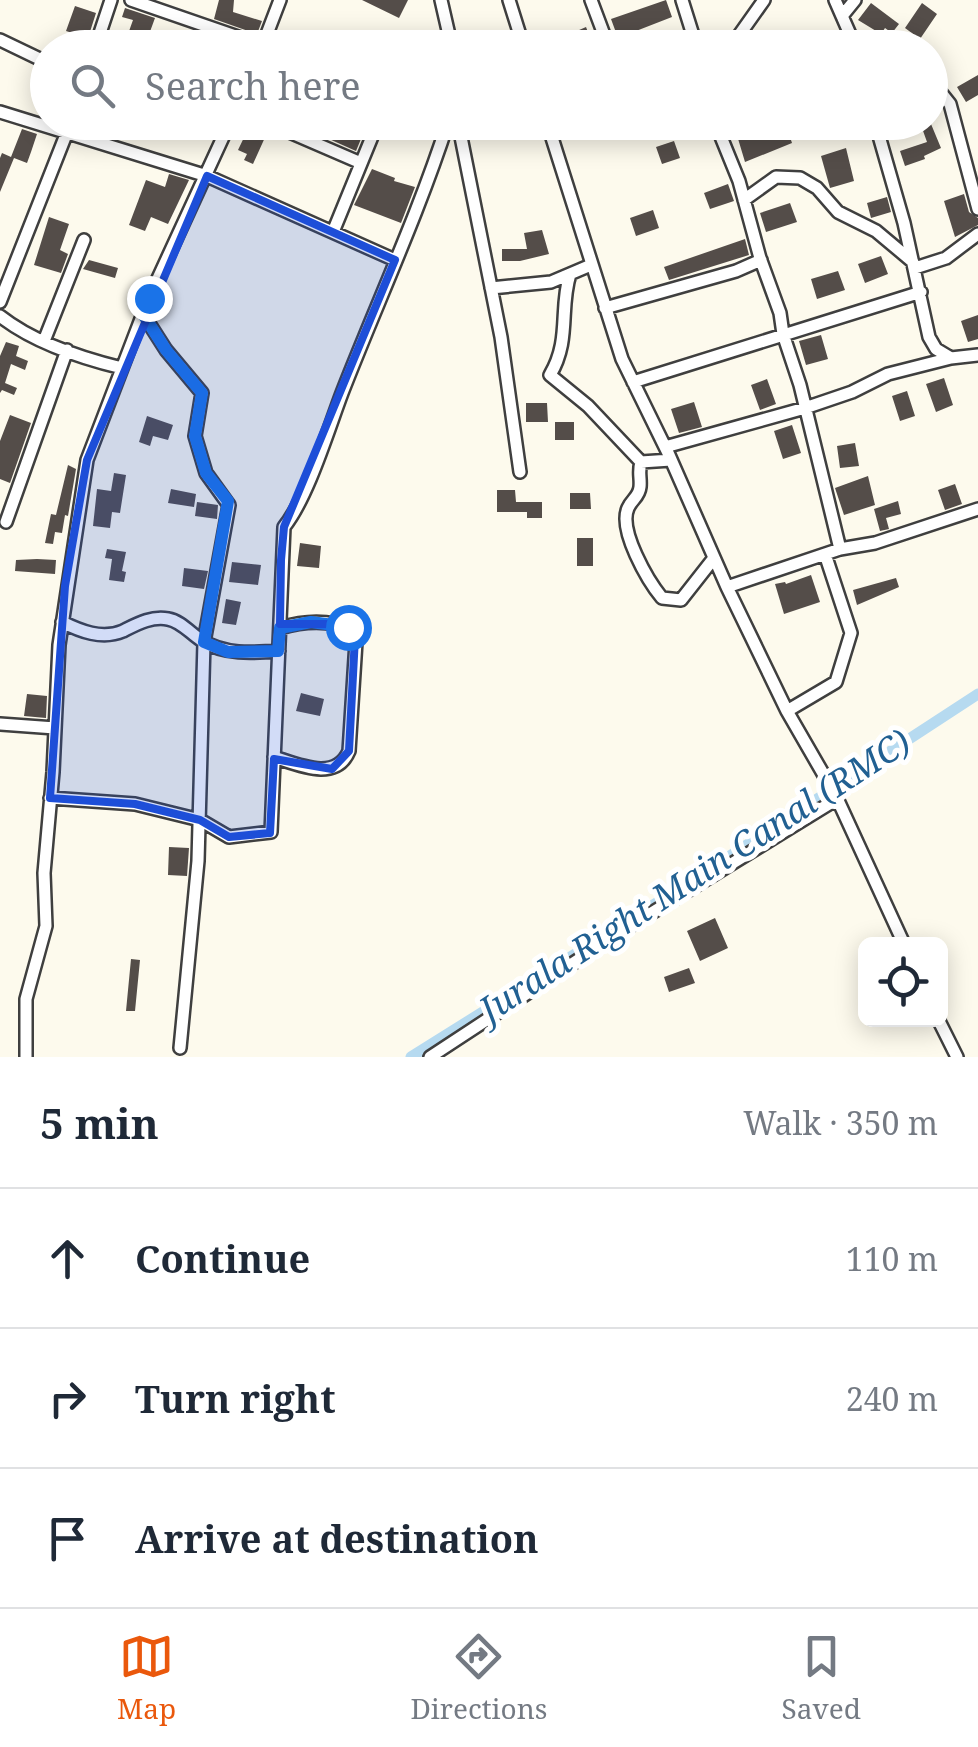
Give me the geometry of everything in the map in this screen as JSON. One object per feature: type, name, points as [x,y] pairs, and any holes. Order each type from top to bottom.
[{"type":"street","points":[[102,30],[111,0]]},
{"type":"street","points":[[131,0],[218,30]]},
{"type":"street","points":[[270,30],[280,0]]},
{"type":"street","points":[[441,0],[448,30]]},
{"type":"street","points":[[509,0],[518,30]]},
{"type":"street","points":[[590,0],[601,30]]},
{"type":"street","points":[[682,0],[691,30]]},
{"type":"street","points":[[743,30],[764,0]]},
{"type":"street","points":[[835,0],[848,30]]},
{"type":"street","points":[[842,16],[855,0]]},
{"type":"street","points":[[0,40],[30,54]]},
{"type":"street","points":[[948,101],[978,208]]},
{"type":"street","points":[[0,112],[30,119]]},
{"type":"street","points":[[0,302],[65,140]]},
{"type":"street","points":[[100,140],[206,176],[395,260]]},
{"type":"street","points":[[26,1057],[26,999],[46,926],[44,873],[62,622],[87,460],[143,314],[222,140]]},
{"type":"street","points":[[308,140],[361,163]]},
{"type":"street","points":[[333,232],[371,140]]},
{"type":"street","points":[[50,798],[135,804],[200,820],[229,837],[270,833],[284,527],[302,494],[441,140]]},
{"type":"street","points":[[462,140],[511,398],[520,472]]},
{"type":"street","points":[[555,140],[616,346],[727,587],[787,710],[837,798],[901,937]]},
{"type":"street","points":[[722,140],[777,303],[840,549]]},
{"type":"street","points":[[879,140],[932,344],[951,358]]},
{"type":"street","points":[[744,200],[776,177],[800,178],[817,188],[838,212],[876,231],[914,265]]},
{"type":"street","points":[[914,265],[946,258],[978,234]]},
{"type":"street","points":[[44,340],[84,240]]},
{"type":"street","points":[[604,308],[736,271],[760,260]]},
{"type":"street","points":[[491,288],[537,284],[591,265]]},
{"type":"street","points":[[570,274],[565,330],[550,375],[588,406],[640,462],[640,492],[628,508],[626,522],[630,542],[662,598],[682,600],[714,558]]},
{"type":"street","points":[[633,382],[921,292]]},
{"type":"street","points":[[143,314],[166,350],[202,393],[195,436],[206,473],[228,501],[204,642],[200,820],[180,1048]]},
{"type":"street","points":[[0,316],[18,330],[122,368]]},
{"type":"street","points":[[6,522],[67,350]]},
{"type":"street","points":[[665,447],[805,408],[852,392],[888,374],[978,355]]},
{"type":"street","points":[[640,462],[671,460]]},
{"type":"street","points":[[727,587],[978,509]]},
{"type":"street","points":[[787,710],[836,682],[850,640],[850,626],[825,554]]},
{"type":"street","points":[[62,622],[87,633],[116,634],[138,622],[169,619],[228,652],[278,651]]},
{"type":"street","points":[[274,756],[326,770],[338,768],[344,762],[349,750],[356,642],[352,630],[337,624],[301,622],[280,628]]},
{"type":"street","points":[[0,724],[55,728]]},
{"type":"street","points":[[430,1057],[619,933],[837,798]]},
{"type":"street","points":[[942,1027],[957,1057]]},
{"type":"highlighted area","points":[[207,176],[395,260],[284,527],[280,624],[337,624],[355,637],[349,751],[332,769],[274,759],[270,833],[229,837],[200,820],[135,804],[50,798],[65,586],[87,460]]},
{"type":"building","points":[[219,0],[234,0],[233,12],[262,21],[259,30],[246,30],[214,19]]},
{"type":"building","points":[[362,0],[408,0],[399,18]]},
{"type":"building","points":[[666,0],[672,17],[639,30],[615,30],[611,19]]},
{"type":"building","points":[[871,3],[899,24],[894,30],[874,30],[858,20]]},
{"type":"building","points":[[922,3],[937,14],[926,30],[905,28]]},
{"type":"building","points":[[75,6],[96,13],[91,30],[66,30]]},
{"type":"building","points":[[125,8],[155,18],[151,30],[129,30],[133,20],[122,17]]},
{"type":"building","points":[[978,75],[978,95],[966,102],[957,87]]},
{"type":"building","points":[[22,129],[30,132],[30,140],[35,140],[27,163],[14,158],[0,192],[0,158],[2,153],[11,157]]},
{"type":"building","points":[[243,140],[264,140],[253,164],[244,160],[247,154],[238,150]]},
{"type":"building","points":[[331,140],[361,140],[356,151]]},
{"type":"building","points":[[738,140],[791,140],[792,143],[745,162]]},
{"type":"building","points":[[938,140],[941,148],[905,166],[900,151]]},
{"type":"building","points":[[674,141],[680,158],[662,164],[656,147]]},
{"type":"building","points":[[846,148],[854,181],[830,188],[821,156]]},
{"type":"building","points":[[372,169],[415,187],[401,223],[354,205]]},
{"type":"building","points":[[169,174],[189,180],[168,224],[151,217],[145,231],[129,225],[146,180],[165,187]]},
{"type":"building","points":[[728,184],[734,201],[710,209],[704,193]]},
{"type":"building","points":[[964,194],[978,225],[955,237],[944,201]]},
{"type":"building","points":[[887,197],[891,212],[871,218],[867,203]]},
{"type":"building","points":[[790,203],[797,222],[766,232],[760,213]]},
{"type":"building","points":[[653,210],[659,228],[636,236],[630,218]]},
{"type":"building","points":[[49,217],[69,224],[60,250],[68,254],[61,273],[34,265]]},
{"type":"building","points":[[542,230],[549,254],[502,261],[502,249],[527,249],[524,233]]},
{"type":"building","points":[[745,239],[749,255],[669,280],[664,267]]},
{"type":"building","points":[[881,256],[888,274],[865,283],[858,264]]},
{"type":"building","points":[[89,260],[118,268],[115,278],[83,269]]},
{"type":"building","points":[[838,271],[845,290],[817,299],[811,279]]},
{"type":"building","points":[[978,315],[978,339],[968,342],[961,321]]},
{"type":"building","points":[[821,335],[828,359],[806,365],[799,341]]},
{"type":"building","points":[[6,342],[19,346],[16,356],[28,361],[25,370],[11,364],[5,383],[17,388],[14,395],[2,390],[0,393],[0,356]]},
{"type":"building","points":[[944,378],[953,405],[936,412],[926,384]]},
{"type":"building","points":[[767,379],[776,404],[760,410],[751,385]]},
{"type":"building","points":[[907,391],[915,416],[900,421],[892,396]]},
{"type":"building","points":[[694,402],[702,427],[679,433],[671,409]]},
{"type":"building","points":[[526,403],[547,403],[548,422],[526,422]]},
{"type":"building","points":[[10,415],[31,423],[10,483],[0,479],[0,441]]},
{"type":"building","points":[[147,416],[173,425],[168,440],[153,436],[150,446],[139,442]]},
{"type":"building","points":[[555,422],[574,422],[574,440],[555,440]]},
{"type":"building","points":[[792,425],[801,453],[783,459],[774,431]]},
{"type":"building","points":[[855,443],[859,466],[840,468],[837,446]]},
{"type":"building","points":[[68,465],[76,469],[68,516],[65,515],[62,533],[55,532],[53,544],[45,543],[51,514],[56,515]]},
{"type":"building","points":[[114,473],[126,475],[120,513],[112,512],[110,528],[93,526],[97,489],[111,491]]},
{"type":"building","points":[[868,476],[875,505],[844,515],[835,488]]},
{"type":"building","points":[[955,484],[962,504],[945,510],[938,490]]},
{"type":"building","points":[[171,489],[196,494],[194,507],[168,503]]},
{"type":"building","points":[[497,490],[515,490],[516,502],[542,502],[542,518],[527,518],[527,512],[497,512]]},
{"type":"building","points":[[570,493],[590,493],[591,509],[570,509]]},
{"type":"building","points":[[898,501],[901,514],[886,518],[889,529],[880,531],[874,509]]},
{"type":"building","points":[[197,502],[218,505],[217,519],[195,516]]},
{"type":"building","points":[[577,538],[593,538],[593,566],[577,566]]},
{"type":"building","points":[[300,543],[321,546],[319,568],[297,566]]},
{"type":"building","points":[[107,549],[126,552],[124,582],[109,580],[112,559],[105,558]]},
{"type":"building","points":[[16,560],[56,560],[55,574],[15,571]]},
{"type":"building","points":[[232,562],[261,565],[258,585],[229,582]]},
{"type":"building","points":[[184,568],[208,571],[204,589],[182,586]]},
{"type":"building","points":[[811,575],[820,602],[784,614],[775,584]]},
{"type":"building","points":[[896,578],[899,587],[857,605],[853,590]]},
{"type":"building","points":[[226,599],[241,602],[236,625],[222,623]]},
{"type":"building","points":[[301,693],[324,699],[320,716],[296,711]]},
{"type":"building","points":[[27,694],[47,696],[46,718],[24,716]]},
{"type":"building","points":[[169,847],[189,848],[187,876],[168,875]]},
{"type":"building","points":[[715,918],[728,948],[700,961],[687,931]]},
{"type":"building","points":[[131,959],[140,960],[135,1011],[126,1011]]},
{"type":"building","points":[[689,968],[695,983],[669,992],[664,977]]},
{"type":"waterway","name":"Jurala Right Main Canal (RMC)","points":[[411,1057],[690,882],[978,694]]},
{"type":"route","points":[[149,298],[143,314],[166,350],[204,396],[195,436],[206,473],[229,505],[204,642],[228,652],[278,651],[280,628],[301,622],[348,627]]}]
